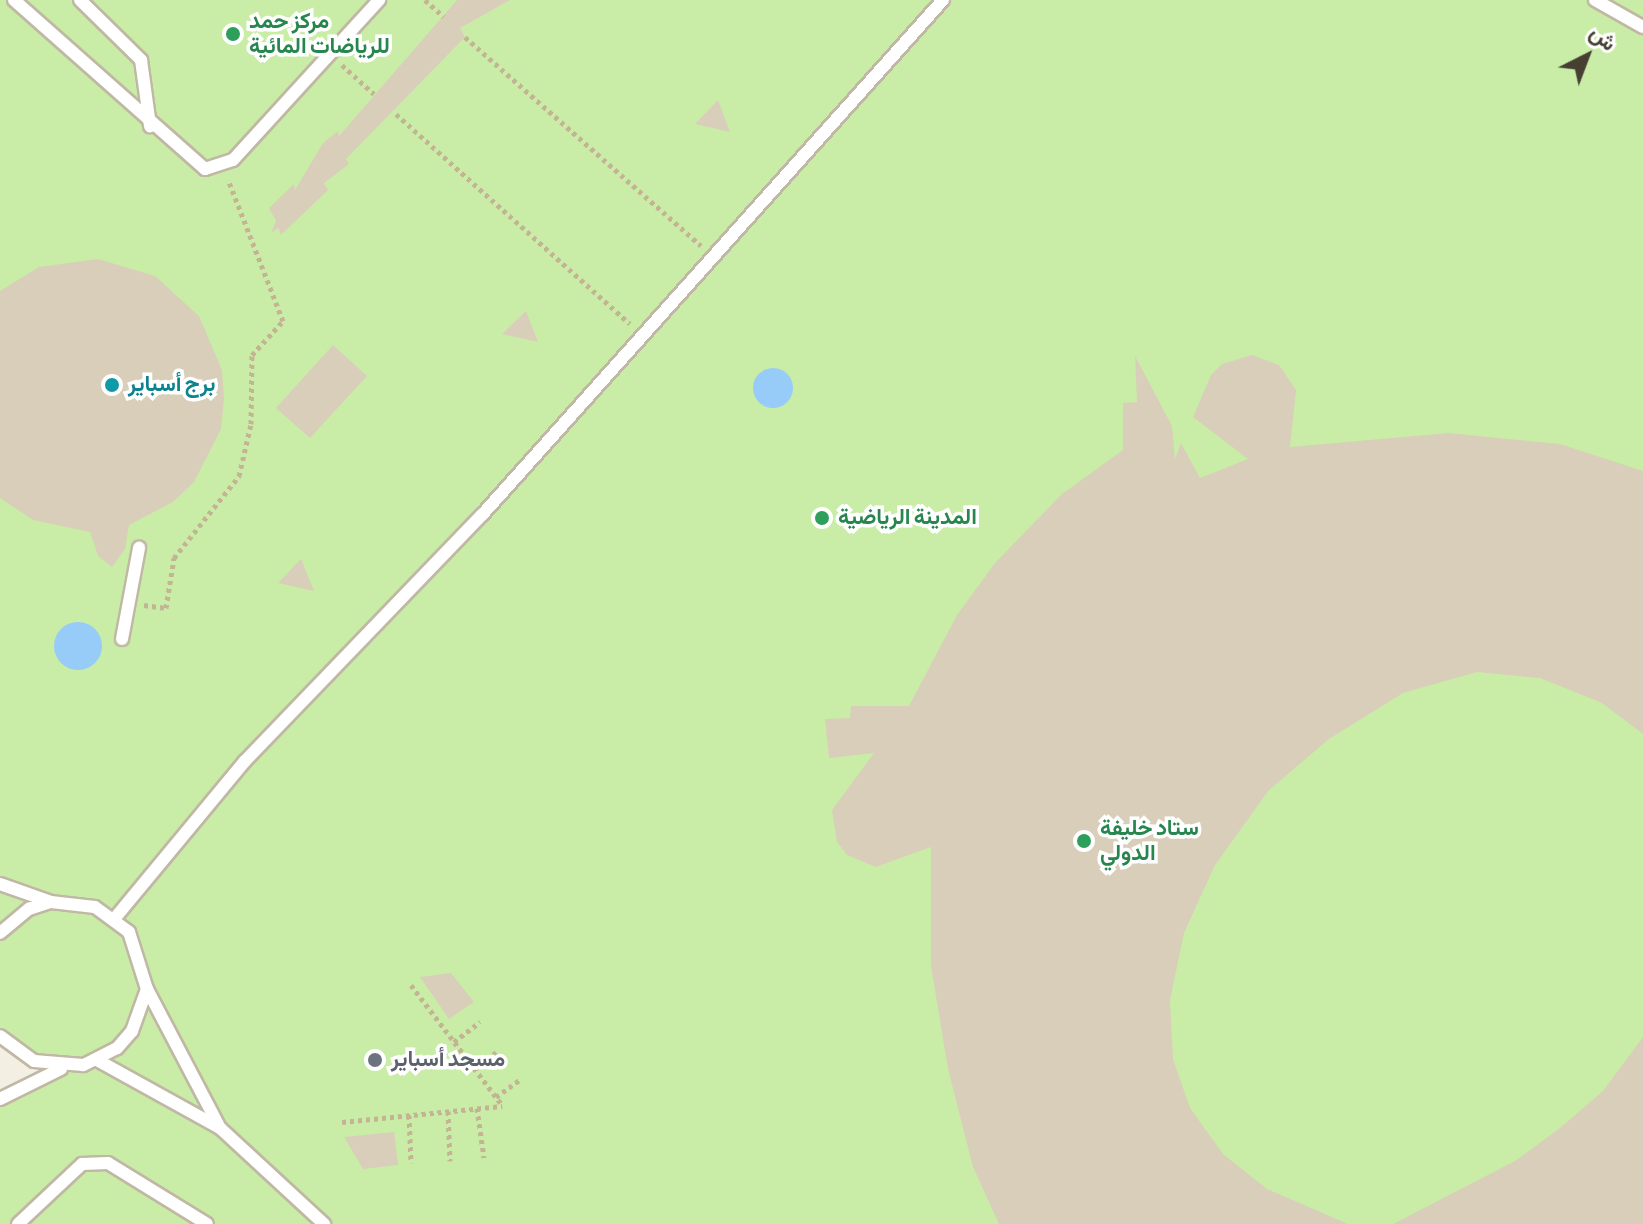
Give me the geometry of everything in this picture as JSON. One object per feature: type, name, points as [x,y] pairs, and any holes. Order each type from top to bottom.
[{"type":"lane","points":[[14,0],[150,126],[205,169],[233,160],[379,0]]},
{"type":"lane","points":[[80,0],[141,60],[150,126]]},
{"type":"lane","points":[[115,918],[245,761],[482,515],[943,0]]},
{"type":"lane","points":[[1595,0],[1643,27]]},
{"type":"lane","points":[[122,639],[139,548]]},
{"type":"lane","points":[[0,884],[51,902],[84,904],[115,918],[139,950],[147,989],[220,1128]]},
{"type":"lane","points":[[0,933],[29,909],[51,902]]},
{"type":"lane","points":[[0,1099],[68,1067],[97,1060],[132,1031],[147,989]]},
{"type":"lane","points":[[0,1036],[34,1061],[68,1067]]},
{"type":"lane","points":[[97,1060],[220,1128],[324,1224]]},
{"type":"lane","points":[[18,1224],[82,1164],[108,1163],[207,1224]]},
{"type":"path","points":[[425,0],[444,17]]},
{"type":"path","points":[[465,37],[713,257]]},
{"type":"path","points":[[329,54],[374,94]]},
{"type":"path","points":[[396,114],[643,336]]},
{"type":"path","points":[[129,603],[166,608],[174,558],[239,476],[251,424],[252,355],[283,321],[222,163]]},
{"type":"path","points":[[342,1122],[502,1106],[411,985]]},
{"type":"path","points":[[454,1042],[480,1022]]},
{"type":"path","points":[[474,1069],[499,1050]]},
{"type":"path","points":[[496,1097],[519,1080]]},
{"type":"path","points":[[477,1108],[484,1158]]},
{"type":"path","points":[[448,1111],[450,1161]]},
{"type":"path","points":[[409,1115],[411,1163]]},
{"type":"green space","name":"المدينة الرياضية","points":[[0,0],[1643,0],[1643,1224],[0,1224],[0,1099],[66,1067],[51,1066],[0,1036]]},
{"type":"water","points":[[773,368],[787,374],[793,388],[787,402],[773,408],[759,402],[753,388],[759,374]]},
{"type":"water","points":[[78,622],[95,629],[102,646],[95,663],[78,670],[61,663],[54,646],[61,629]]},
{"type":"building","points":[[457,0],[510,0],[460,28],[465,37],[346,159],[349,164],[324,183],[328,190],[281,235],[278,228],[271,233],[276,221],[269,208],[294,184],[295,190],[323,143],[338,131],[339,136]]},
{"type":"building","points":[[718,100],[730,132],[695,124]]},
{"type":"building","name":"برج أسباير","points":[[98,259],[155,276],[199,316],[222,370],[224,399],[221,429],[194,482],[173,502],[129,525],[125,549],[112,567],[98,556],[90,532],[33,520],[0,498],[0,291],[39,267]]},
{"type":"building","points":[[526,311],[538,342],[502,334]]},
{"type":"building","points":[[333,345],[367,376],[310,438],[276,408]]},
{"type":"building","name":"ستاد خليفة الدولي","points":[[1252,355],[1279,365],[1296,390],[1290,447],[1449,433],[1560,444],[1643,471],[1643,734],[1602,703],[1540,678],[1477,672],[1403,693],[1329,739],[1269,790],[1215,865],[1184,933],[1170,1000],[1173,1059],[1190,1108],[1223,1154],[1267,1189],[1348,1224],[999,1224],[973,1167],[948,1069],[931,966],[931,847],[876,867],[847,855],[837,842],[832,810],[874,753],[829,758],[825,719],[850,718],[851,706],[909,706],[957,615],[995,563],[1062,494],[1123,450],[1123,403],[1137,402],[1135,356],[1172,426],[1175,459],[1181,443],[1200,478],[1248,459],[1193,417],[1211,375],[1222,364]]},
{"type":"building","points":[[301,559],[314,591],[278,583]]},
{"type":"building","points":[[451,973],[474,1002],[449,1019],[420,977]]},
{"type":"building","points":[[1643,1037],[1643,1224],[1393,1224],[1515,1161],[1560,1128],[1603,1091]]},
{"type":"building","points":[[394,1132],[398,1165],[363,1169],[344,1137]]},
{"type":"place","name":"مركز حمد للرياضات المائية","points":[[233,34]]},
{"type":"place","name":"برج أسباير","points":[[112,385]]},
{"type":"place","name":"المدينة الرياضية","points":[[822,518]]},
{"type":"place","name":"ستاد خليفة الدولي","points":[[1084,841]]},
{"type":"place","name":"مسجد أسباير","points":[[375,1060]]}]
